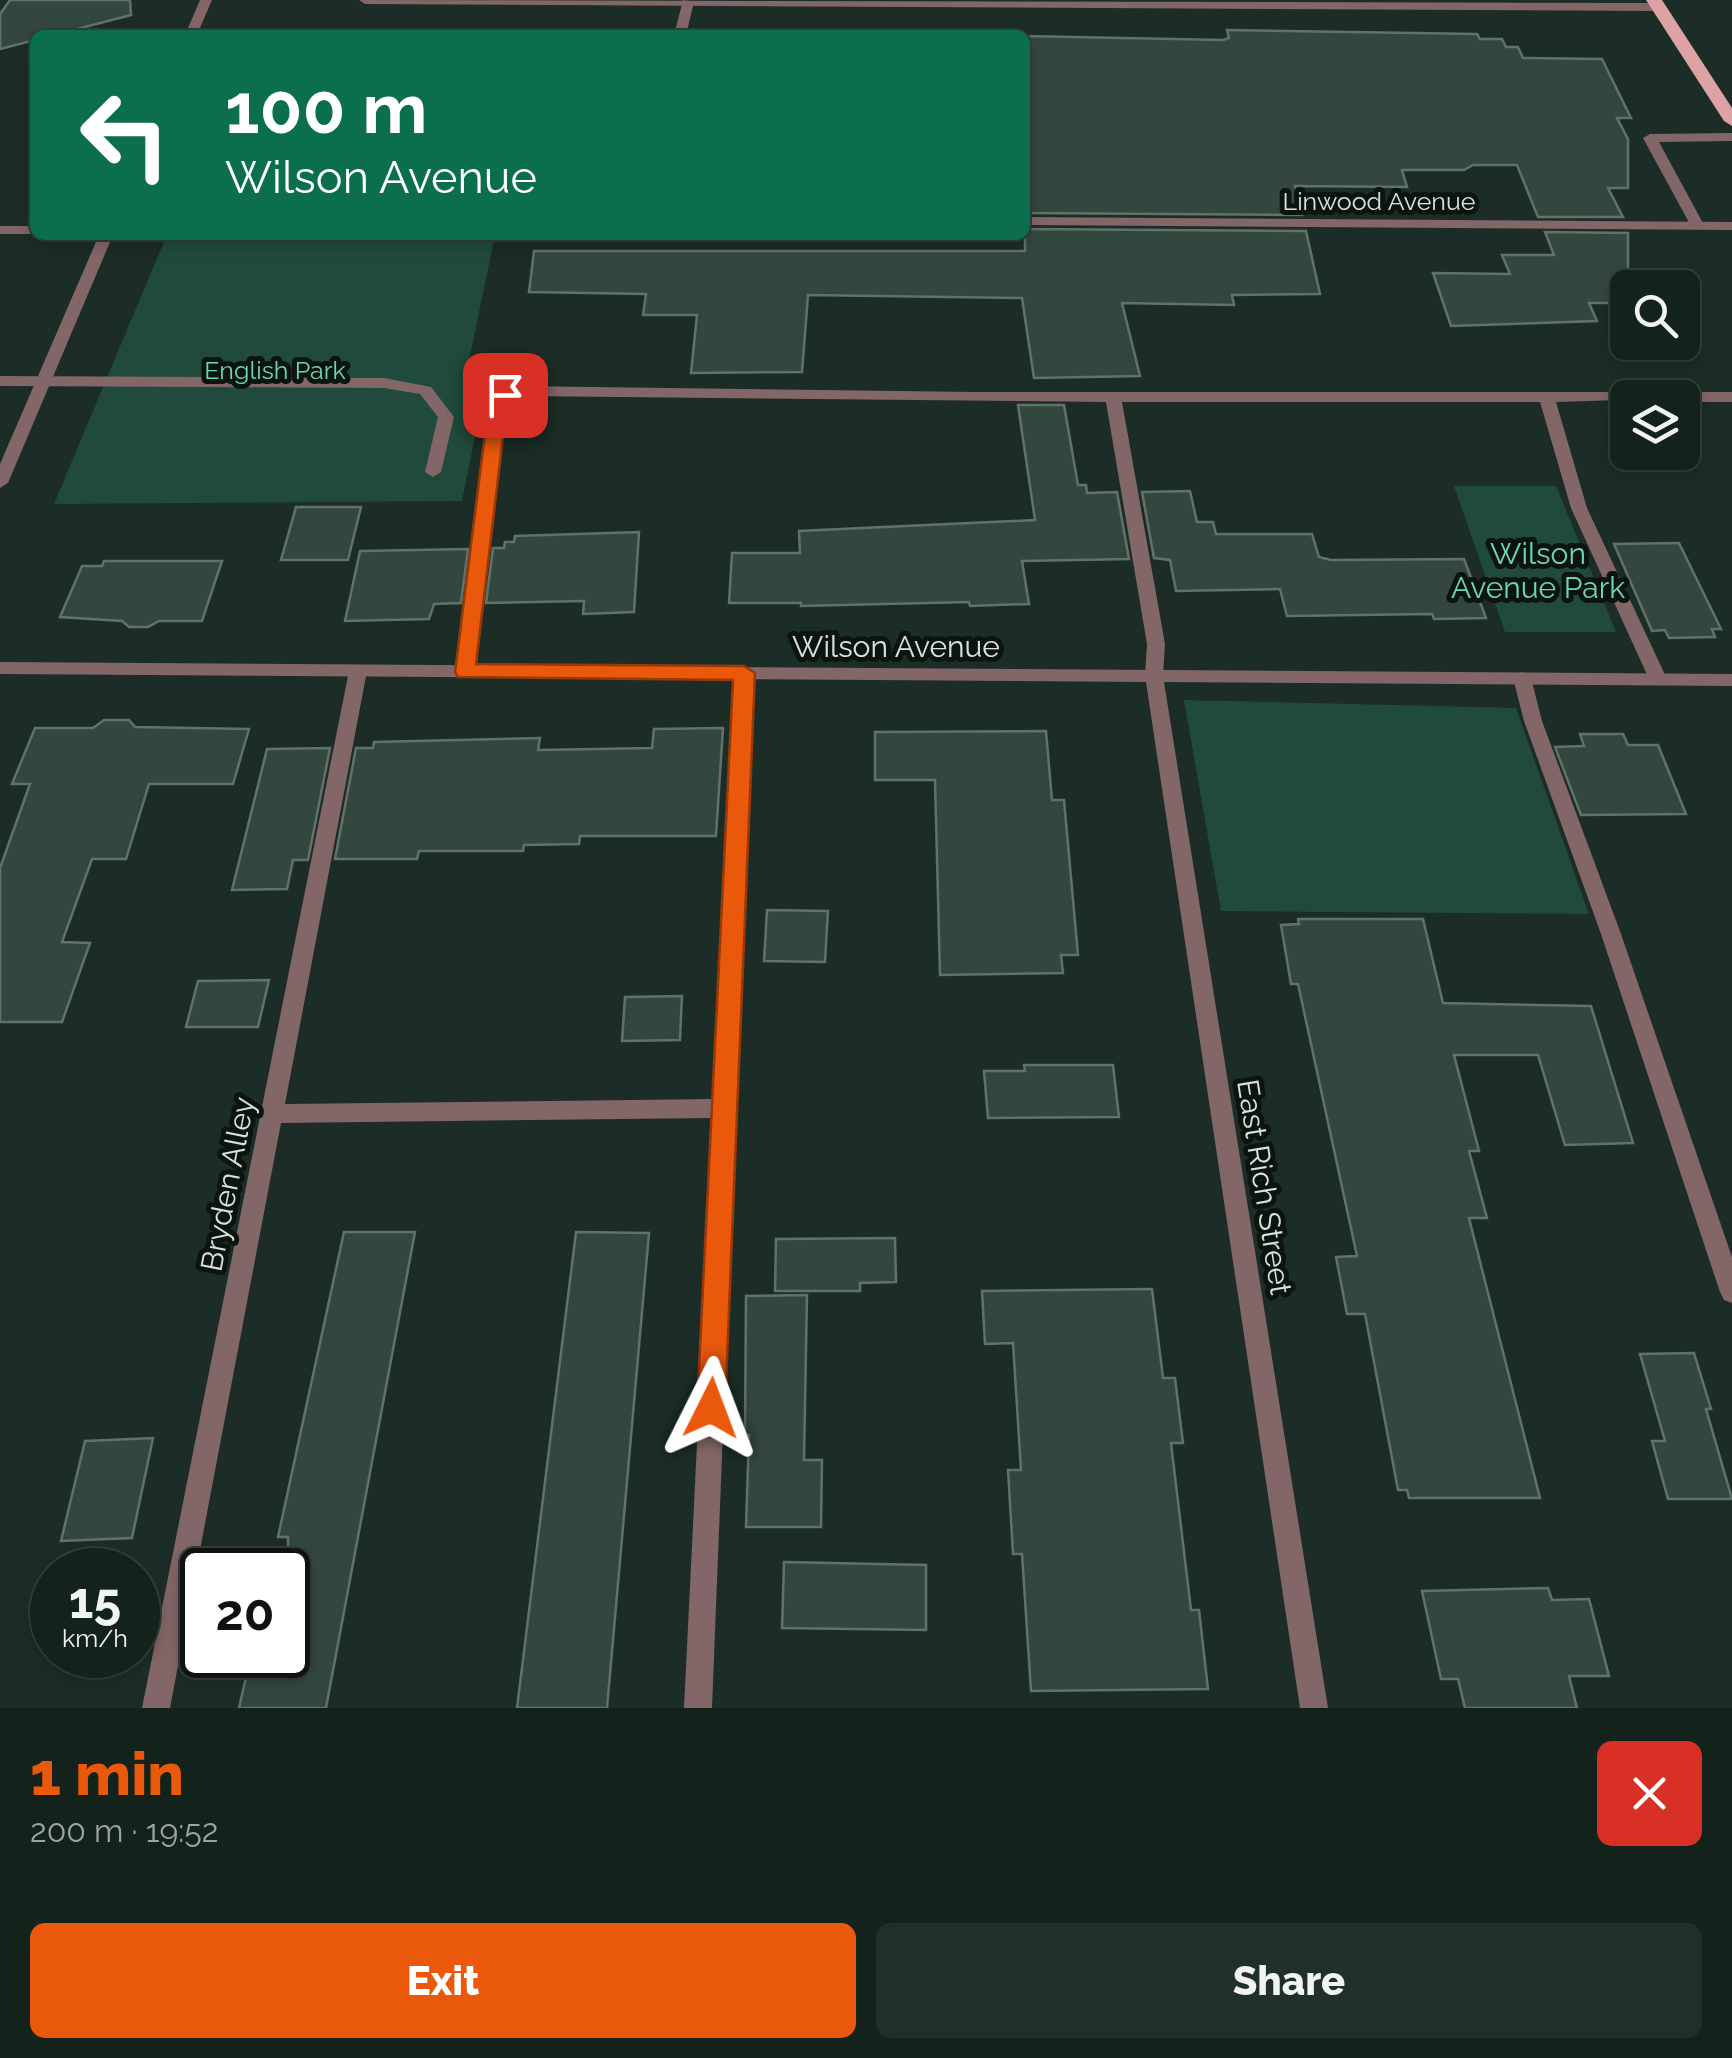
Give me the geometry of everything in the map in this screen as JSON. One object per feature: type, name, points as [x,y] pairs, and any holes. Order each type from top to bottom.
[{"type":"main road","points":[[1656,4],[1732,121]]},
{"type":"street","points":[[193,30],[206,0]]},
{"type":"street","points":[[365,0],[1656,4]]},
{"type":"street","points":[[681,30],[688,2]]},
{"type":"street","points":[[1697,225],[1650,138],[1732,137]]},
{"type":"street","name":"Linwood Avenue","points":[[1030,221],[1732,226]]},
{"type":"street","points":[[0,230],[30,230]]},
{"type":"street","points":[[0,482],[104,240]]},
{"type":"street","points":[[0,380],[384,384],[425,390],[446,417],[433,472]]},
{"type":"street","points":[[465,672],[498,402],[516,391],[1114,397],[1732,396]]},
{"type":"street","name":"East Rich Street","points":[[1114,397],[1156,644],[1154,676],[1314,1708]]},
{"type":"street","points":[[1548,397],[1580,508],[1658,679]]},
{"type":"street","name":"Wilson Avenue","points":[[0,668],[1732,680]]},
{"type":"street","name":"Bryden Alley","points":[[156,1708],[358,671]]},
{"type":"street","points":[[698,1708],[744,673]]},
{"type":"street","points":[[1522,678],[1533,721],[1612,934],[1732,1292]]},
{"type":"street","points":[[272,1114],[725,1108]]},
{"type":"green space","name":"English Park","points":[[165,240],[494,240],[465,380],[486,381],[462,501],[54,504]]},
{"type":"green space","name":"Wilson Avenue Park","points":[[1454,486],[1556,486],[1616,632],[1505,632]]},
{"type":"green space","points":[[1184,700],[1516,708],[1589,914],[1221,911]]},
{"type":"building","points":[[10,0],[130,0],[131,15],[73,30],[30,30],[30,41],[0,49],[0,14]]},
{"type":"building","points":[[1227,30],[1477,34],[1480,39],[1502,39],[1506,47],[1518,47],[1523,58],[1602,59],[1631,118],[1617,118],[1628,139],[1628,188],[1608,188],[1623,217],[1538,217],[1517,165],[1402,170],[1407,187],[1295,186],[1302,215],[1030,213],[1030,36],[1229,38]]},
{"type":"building","points":[[1030,229],[1306,231],[1320,294],[1232,295],[1234,305],[1122,303],[1140,376],[1034,378],[1022,298],[808,295],[802,372],[691,373],[697,315],[643,315],[646,294],[529,292],[534,251],[1025,251]]},
{"type":"building","points":[[1545,232],[1628,233],[1628,270],[1610,270],[1610,303],[1589,303],[1597,321],[1451,326],[1433,273],[1510,274],[1502,255],[1554,255]]},
{"type":"building","points":[[1018,405],[1064,405],[1078,485],[1086,485],[1087,493],[1117,492],[1129,559],[1022,561],[1029,604],[729,603],[732,553],[800,553],[799,531],[1035,520]]},
{"type":"building","points":[[1190,491],[1197,522],[1213,522],[1216,534],[1312,534],[1319,557],[1331,560],[1464,559],[1486,618],[1434,619],[1432,614],[1287,616],[1280,589],[1176,591],[1170,560],[1154,558],[1142,492]]},
{"type":"building","points":[[296,507],[361,507],[348,560],[281,560]]},
{"type":"building","points":[[639,532],[634,612],[583,614],[584,601],[486,603],[493,548],[504,548],[505,542],[514,542],[515,536]]},
{"type":"building","points":[[1679,543],[1721,629],[1712,629],[1715,637],[1669,638],[1665,630],[1652,631],[1614,544]]},
{"type":"building","points":[[468,549],[461,603],[434,604],[429,619],[345,621],[360,551]]},
{"type":"building","points":[[104,561],[222,561],[202,621],[159,621],[148,627],[129,627],[122,621],[60,617],[82,566],[102,566]]},
{"type":"building","points":[[104,720],[129,720],[135,727],[249,729],[233,784],[149,784],[126,859],[92,859],[62,942],[90,943],[62,1022],[0,1022],[0,868],[30,784],[12,784],[35,728],[93,728]]},
{"type":"building","points":[[723,728],[716,836],[580,836],[579,844],[524,845],[523,851],[419,851],[417,859],[335,859],[356,748],[373,748],[374,742],[540,738],[538,750],[652,748],[654,729]]},
{"type":"building","points":[[1046,731],[1052,800],[1064,800],[1078,955],[1061,955],[1063,973],[940,975],[935,780],[875,780],[875,732]]},
{"type":"building","points":[[1580,734],[1623,734],[1628,745],[1658,745],[1686,814],[1581,815],[1555,747],[1584,746]]},
{"type":"building","points":[[330,748],[308,860],[293,860],[287,889],[232,890],[267,749]]},
{"type":"building","points":[[767,910],[828,911],[825,962],[764,961]]},
{"type":"building","points":[[1298,919],[1423,919],[1443,1003],[1591,1006],[1633,1143],[1565,1145],[1538,1055],[1454,1055],[1479,1151],[1469,1151],[1487,1218],[1469,1218],[1540,1498],[1409,1498],[1407,1490],[1398,1490],[1365,1314],[1347,1314],[1336,1257],[1357,1256],[1298,984],[1291,984],[1281,925],[1299,924]]},
{"type":"building","points":[[269,980],[258,1027],[186,1027],[198,981]]},
{"type":"building","points":[[682,996],[680,1040],[622,1041],[625,997]]},
{"type":"building","points":[[1024,1065],[1113,1065],[1119,1117],[988,1118],[984,1071],[1025,1071]]},
{"type":"building","points":[[344,1232],[415,1232],[326,1708],[239,1708],[246,1678],[310,1678],[310,1548],[288,1548],[288,1537],[278,1537]]},
{"type":"building","points":[[576,1232],[649,1233],[607,1708],[517,1708]]},
{"type":"building","points":[[895,1238],[896,1282],[860,1283],[860,1291],[775,1291],[776,1239]]},
{"type":"building","points":[[1152,1289],[1163,1378],[1175,1378],[1183,1443],[1171,1443],[1191,1610],[1199,1610],[1208,1689],[1031,1691],[1022,1554],[1013,1554],[1008,1470],[1021,1470],[1013,1343],[985,1344],[982,1291]]},
{"type":"building","points":[[807,1295],[804,1460],[822,1460],[821,1527],[746,1527],[746,1296]]},
{"type":"building","points":[[1694,1353],[1732,1499],[1668,1499],[1652,1441],[1665,1441],[1640,1354]]},
{"type":"building","points":[[153,1438],[132,1538],[61,1541],[85,1441]]},
{"type":"building","points":[[784,1562],[926,1565],[926,1630],[782,1628]]},
{"type":"building","points":[[1548,1588],[1552,1600],[1589,1599],[1609,1676],[1569,1676],[1577,1708],[1465,1708],[1458,1679],[1441,1679],[1422,1591]]},
{"type":"route","points":[[505,395],[498,402],[465,672],[744,673],[711,1408]]}]
